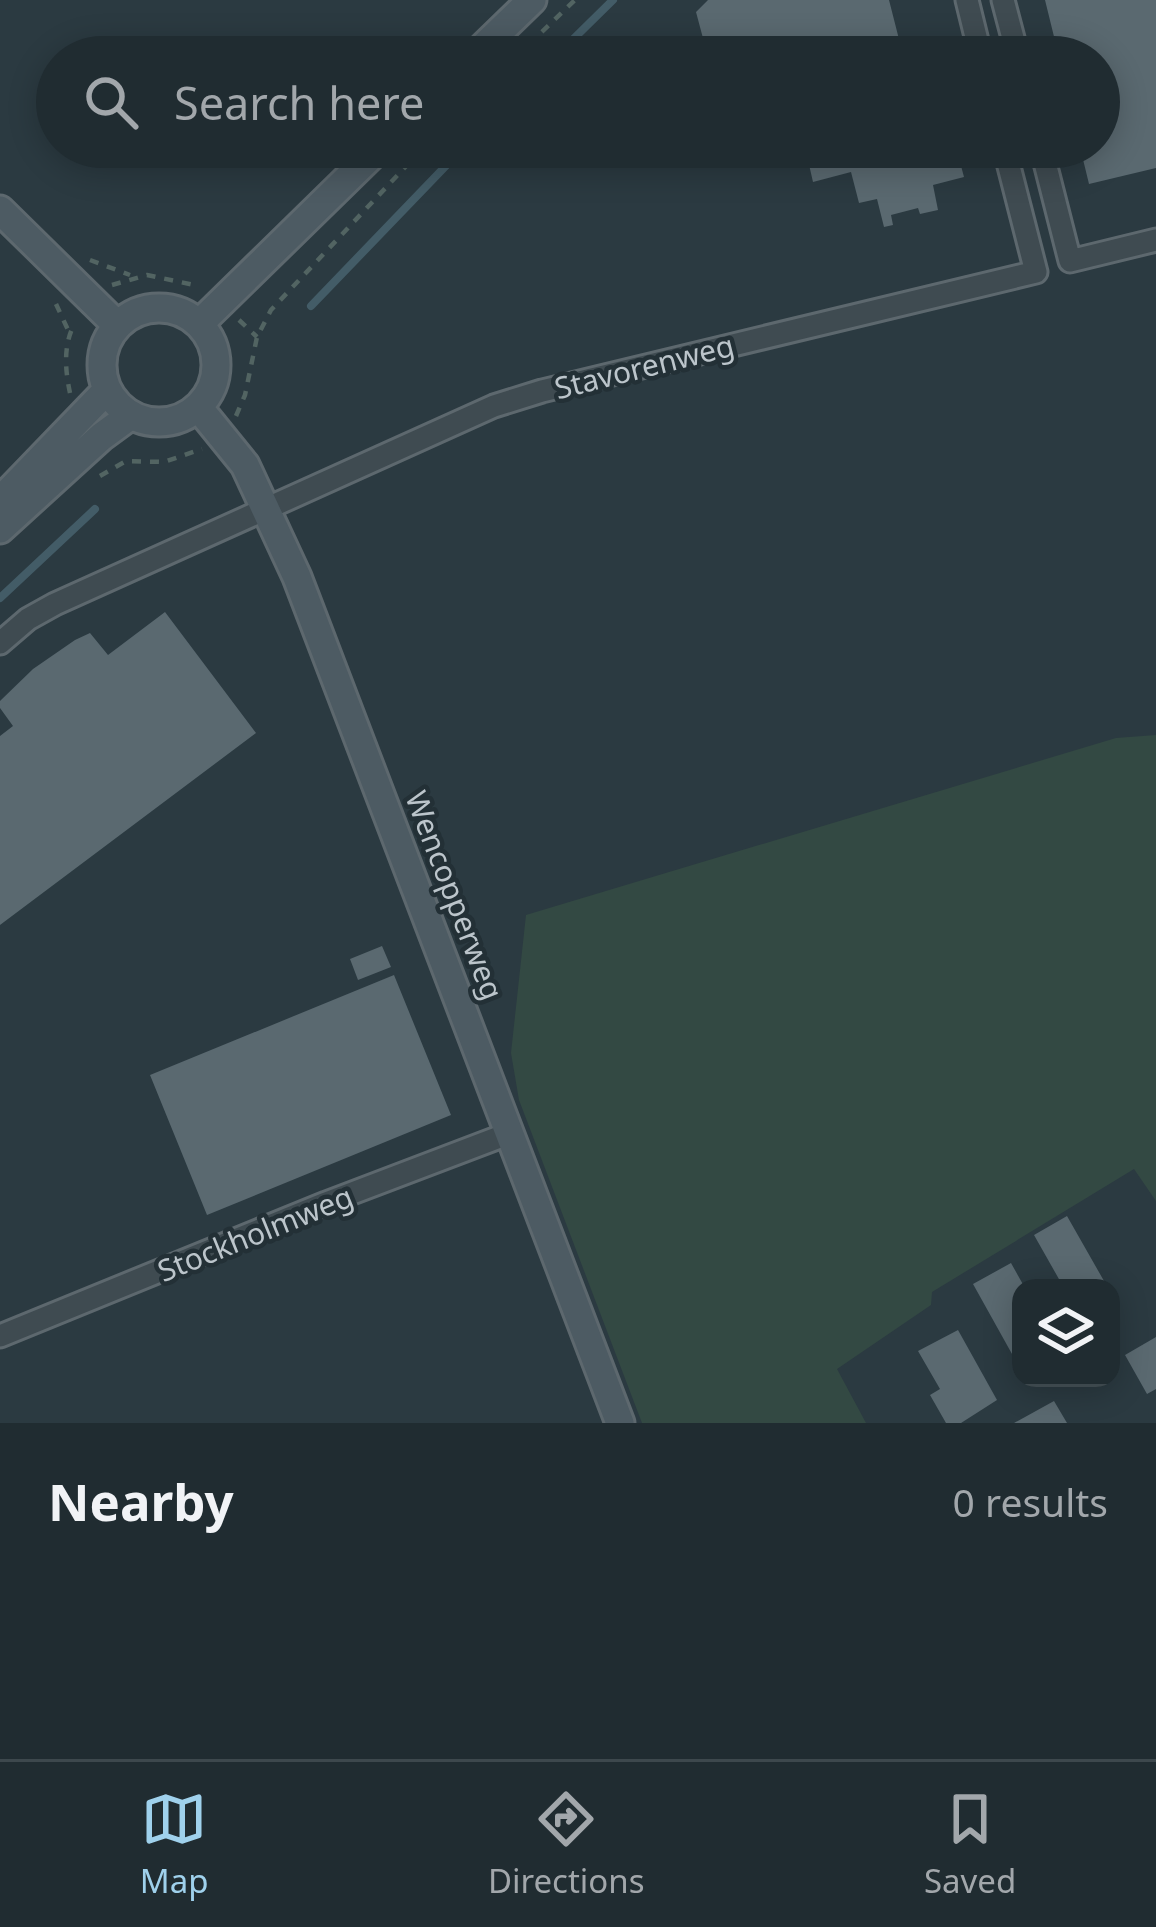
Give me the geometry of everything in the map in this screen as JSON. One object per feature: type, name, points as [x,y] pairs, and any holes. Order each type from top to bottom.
[{"type":"street","points":[[495,36],[532,0]]},
{"type":"street","points":[[967,0],[976,36]]},
{"type":"street","points":[[1003,0],[1012,36]]},
{"type":"street","points":[[199,324],[359,168]]},
{"type":"street","name":"Stavorenweg","points":[[268,508],[494,406],[542,391],[1036,272],[1009,168]]},
{"type":"street","points":[[1046,168],[1070,261],[1156,240]]},
{"type":"street","points":[[0,210],[117,326]]},
{"type":"street","points":[[164,308],[199,324],[212,343],[216,366],[211,388],[198,407],[171,421],[150,422],[131,415],[107,390],[102,356],[117,326],[139,311],[164,308]]},
{"type":"street","points":[[0,501],[107,390]]},
{"type":"street","name":"Wencopperweg","points":[[198,407],[245,465],[268,508],[620,1423]]},
{"type":"street","points":[[0,530],[100,437],[131,415]]},
{"type":"street","points":[[0,644],[28,619],[55,604],[268,508]]},
{"type":"street","name":"Stockholmweg","points":[[0,1336],[511,1133]]},
{"type":"path","points":[[538,36],[575,0]]},
{"type":"path","points":[[85,484],[126,461],[164,462],[197,453],[220,433],[239,412],[257,337],[271,310],[404,168]]},
{"type":"green space","points":[[1156,735],[1156,1201],[1134,1169],[932,1292],[931,1305],[837,1369],[866,1423],[642,1423],[519,1100],[511,1053],[526,915],[1116,738]]},
{"type":"building","points":[[708,0],[889,0],[898,36],[702,36],[696,12]]},
{"type":"building","points":[[1045,0],[1156,0],[1156,168],[1089,184],[1085,168],[1120,168],[1120,36],[1054,36]]},
{"type":"building","points":[[810,168],[962,168],[964,177],[933,185],[938,210],[920,214],[918,208],[891,215],[893,225],[884,227],[877,199],[859,203],[851,172],[813,182]]},
{"type":"building","points":[[165,612],[256,733],[0,925],[0,736],[13,726],[0,701],[33,669],[75,640],[90,633],[108,655]]},
{"type":"building","points":[[382,946],[391,967],[358,980],[350,959]]},
{"type":"building","points":[[394,975],[451,1115],[207,1215],[150,1075]]},
{"type":"building","points":[[1067,1216],[1103,1279],[1059,1279],[1034,1235]]},
{"type":"building","points":[[1011,1263],[1020,1279],[1012,1279],[1012,1354],[973,1284]]},
{"type":"building","points":[[958,1330],[997,1400],[961,1423],[946,1423],[930,1395],[940,1389],[918,1351]]},
{"type":"building","points":[[1156,1337],[1156,1389],[1147,1394],[1125,1355]]},
{"type":"building","points":[[1054,1401],[1067,1423],[1014,1423]]},
{"type":"waterway","points":[[576,36],[613,0]]},
{"type":"waterway","points":[[311,306],[444,168]]},
{"type":"waterway","points":[[0,598],[95,509]]}]
